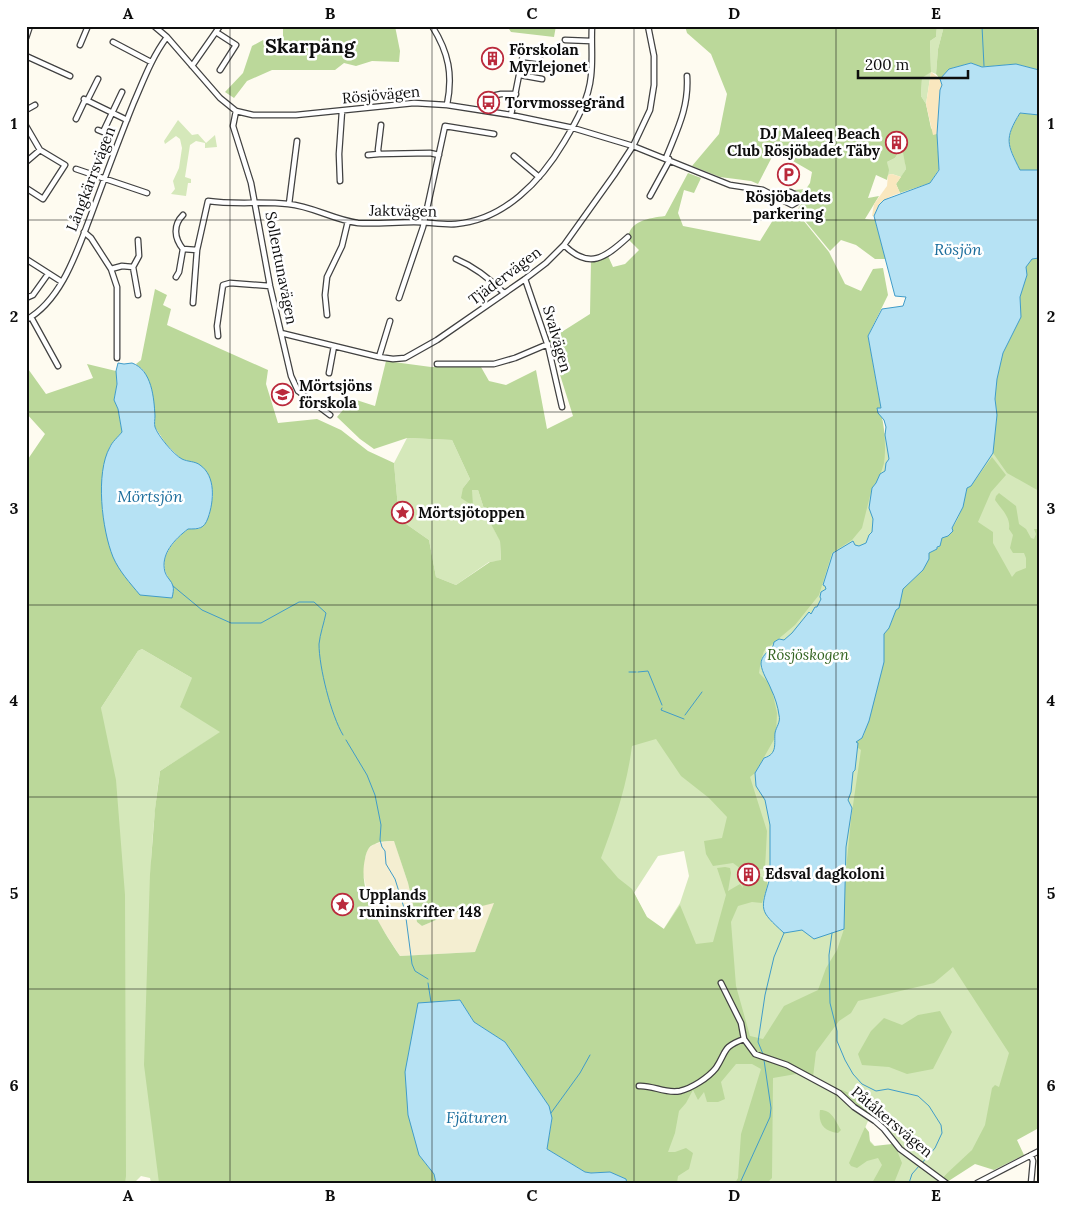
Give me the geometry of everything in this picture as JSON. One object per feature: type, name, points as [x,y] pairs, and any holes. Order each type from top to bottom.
[{"type":"street","points":[[26,38],[30,26]]},
{"type":"street","points":[[80,45],[88,26]]},
{"type":"street","points":[[154,26],[220,98],[236,111]]},
{"type":"street","points":[[192,66],[220,26]]},
{"type":"street","points":[[432,26],[445,50],[449,64],[451,82],[447,105]]},
{"type":"street","name":"Jaktvägen","points":[[198,250],[208,201],[289,204],[317,210],[359,223],[424,222],[456,224],[477,220],[515,200],[539,177],[573,128],[583,105],[591,77],[592,26]]},
{"type":"street","name":"Tjädervägen","points":[[282,333],[379,357],[405,358],[436,340],[546,263],[564,244],[609,182],[633,146],[650,110],[654,85],[654,56],[648,26]]},
{"type":"street","points":[[216,32],[236,45],[220,70]]},
{"type":"street","name":"Långkärrsvägen","points":[[29,318],[46,304],[62,282],[84,232],[151,62],[167,38]]},
{"type":"street","points":[[565,40],[591,41]]},
{"type":"street","points":[[114,42],[151,62]]},
{"type":"street","points":[[26,56],[70,76]]},
{"type":"street","points":[[511,115],[524,56],[540,59]]},
{"type":"street","points":[[520,75],[542,79]]},
{"type":"street","points":[[650,196],[668,164],[667,158],[688,95],[687,76]]},
{"type":"street","points":[[76,119],[98,80]]},
{"type":"street","points":[[98,130],[103,132],[122,92]]},
{"type":"street","points":[[487,100],[487,97],[500,94],[516,94]]},
{"type":"street","points":[[85,100],[127,120]]},
{"type":"street","name":"Rösjövägen","points":[[236,111],[253,115],[296,116],[414,103],[447,105],[511,115],[573,128],[667,158],[730,185],[763,190],[781,201],[792,205],[798,199],[796,195],[790,192],[772,194]]},
{"type":"street","points":[[26,110],[35,105]]},
{"type":"street","name":"Sollentunavägen","points":[[236,111],[233,126],[251,183],[270,286],[291,376],[298,392],[330,415]]},
{"type":"street","points":[[340,181],[339,154],[342,111]]},
{"type":"street","points":[[379,154],[381,125]]},
{"type":"street","points":[[26,126],[40,150],[65,165],[43,199],[26,188]]},
{"type":"street","points":[[399,298],[424,222],[445,126],[494,134]]},
{"type":"street","points":[[289,204],[297,141]]},
{"type":"street","points":[[26,162],[40,150]]},
{"type":"street","points":[[368,155],[430,153],[439,155]]},
{"type":"street","points":[[514,156],[539,177]]},
{"type":"street","points":[[76,169],[147,193]]},
{"type":"street","points":[[183,215],[177,224],[175,235],[178,244],[183,249],[198,250],[194,302]]},
{"type":"street","points":[[327,315],[325,295],[327,277],[342,246],[348,221]]},
{"type":"street","points":[[84,232],[91,238],[111,269],[117,287],[117,358]]},
{"type":"street","points":[[564,244],[574,255],[584,259],[599,258],[615,249],[628,237]]},
{"type":"street","points":[[138,240],[139,256],[133,267],[138,295]]},
{"type":"street","points":[[176,277],[180,272],[183,249]]},
{"type":"street","points":[[26,259],[62,282]]},
{"type":"street","points":[[456,259],[467,263],[488,277],[504,293]]},
{"type":"street","points":[[111,269],[122,266],[133,267]]},
{"type":"street","points":[[26,298],[32,295],[48,274]]},
{"type":"street","name":"Svalvägen","points":[[525,279],[548,344],[562,407]]},
{"type":"street","points":[[218,336],[217,326],[223,285],[230,283],[270,286]]},
{"type":"street","points":[[29,318],[58,366]]},
{"type":"street","points":[[379,357],[390,321]]},
{"type":"street","points":[[437,364],[494,364],[515,358],[548,344]]},
{"type":"street","points":[[329,373],[334,346]]},
{"type":"street","name":"Påtåkersvägen","points":[[721,983],[741,1023],[744,1039],[758,1056],[787,1065],[839,1093],[854,1108],[884,1129],[900,1149],[946,1183]]},
{"type":"street","points":[[639,1086],[648,1085],[672,1092],[693,1086],[715,1068],[724,1051],[734,1043],[744,1039]]},
{"type":"street","points":[[977,1183],[1039,1151]]},
{"type":"street","points":[[1030,1183],[1033,1161],[1031,1155]]},
{"type":"shaded area","points":[[394,840],[408,883],[417,922],[422,926],[450,914],[495,902],[475,952],[400,956],[380,925],[370,902],[362,870],[367,850],[374,844]]},
{"type":"green space","points":[[283,26],[395,26],[400,51],[399,62],[372,61],[356,66],[344,63],[335,70],[272,70],[247,81],[234,98],[225,92],[243,73],[252,46],[263,40],[272,52],[283,46]]},
{"type":"green space","points":[[507,26],[556,26],[554,37],[511,32]]},
{"type":"green space","points":[[685,26],[937,26],[936,37],[930,41],[931,72],[922,78],[921,96],[926,104],[931,128],[937,134],[939,169],[930,183],[900,193],[896,184],[906,169],[902,147],[895,158],[887,162],[889,170],[887,180],[876,175],[868,198],[879,196],[865,219],[875,220],[886,259],[875,259],[856,245],[841,240],[830,251],[796,212],[801,204],[799,194],[794,190],[806,189],[810,183],[812,172],[786,157],[772,157],[758,184],[751,181],[720,177],[692,166],[719,134],[727,94],[711,54],[687,33]]},
{"type":"green space","points":[[937,26],[944,26],[938,49],[936,74],[931,72],[926,104],[921,96],[922,78],[931,71],[930,41],[936,37]]},
{"type":"green space","points":[[944,26],[1025,26],[1036,30],[1039,29],[1039,70],[1016,64],[982,67],[971,63],[949,69],[940,79],[936,74],[938,49]]},
{"type":"green space","points":[[1020,113],[1039,115],[1039,170],[1020,170],[1012,154],[1009,142],[1011,130]]},
{"type":"green space","points":[[178,120],[192,135],[198,134],[206,143],[215,135],[217,147],[205,148],[205,143],[196,141],[190,145],[185,177],[191,179],[191,183],[188,183],[186,196],[171,194],[175,189],[173,181],[179,168],[182,148],[180,139],[176,136],[165,144],[164,141]]},
{"type":"green space","name":"Rösjöskogen","points":[[1039,123],[1039,1119],[1015,1120],[935,1183],[620,1183],[485,1010],[612,389],[885,433],[886,427],[878,413]],"holes":[[[684,851],[689,876],[680,903],[663,930],[647,918],[634,893],[658,856]],[[868,1121],[881,1129],[897,1148],[897,1152],[882,1154],[863,1133]]]},
{"type":"green space","points":[[903,146],[906,169],[901,177],[892,174],[888,175],[887,162],[895,158]]},
{"type":"green space","points":[[688,173],[701,178],[694,193],[684,190],[678,213],[683,226],[760,241],[778,212],[799,215],[829,252],[845,284],[861,291],[873,269],[883,268],[888,295],[868,336],[881,408],[877,408],[883,425],[885,458],[881,473],[872,488],[862,528],[852,540],[832,553],[819,595],[795,625],[764,651],[761,660],[759,673],[768,682],[772,690],[777,713],[776,736],[755,773],[750,777],[767,831],[765,869],[741,869],[733,863],[713,866],[706,854],[704,841],[722,838],[727,817],[709,798],[681,776],[656,739],[632,746],[620,803],[601,858],[618,878],[632,889],[647,917],[664,929],[680,905],[696,944],[713,942],[726,895],[717,868],[730,868],[728,891],[740,884],[743,888],[742,883],[760,876],[767,880],[762,903],[752,902],[738,906],[731,922],[736,986],[750,1036],[763,1039],[784,1006],[818,990],[826,968],[837,950],[844,929],[845,880],[861,750],[855,742],[864,735],[884,662],[884,634],[889,628],[896,610],[899,608],[903,589],[923,570],[929,553],[940,546],[943,537],[951,530],[960,513],[967,488],[971,486],[992,457],[1006,475],[991,492],[978,522],[993,532],[993,543],[1012,577],[1016,572],[1026,568],[1026,558],[1024,553],[1013,553],[1010,548],[1013,535],[1009,529],[1007,517],[995,500],[996,496],[999,493],[1016,506],[1019,524],[1026,529],[1031,538],[1034,539],[1036,534],[1034,529],[1039,529],[1039,1130],[1037,1129],[1017,1140],[1024,1155],[994,1170],[975,1164],[947,1182],[943,1177],[972,1150],[985,1125],[992,1088],[995,1085],[999,1087],[1009,1053],[953,967],[934,983],[858,1001],[851,1013],[839,1021],[816,1052],[813,1077],[797,1068],[796,1074],[773,1078],[772,1178],[767,1183],[735,1183],[738,1178],[741,1134],[761,1069],[752,1064],[736,1064],[721,1082],[725,1099],[718,1102],[707,1102],[704,1092],[698,1100],[693,1090],[679,1111],[675,1133],[668,1152],[675,1152],[686,1148],[693,1153],[689,1169],[678,1176],[677,1183],[627,1183],[626,1179],[610,1172],[585,1172],[547,1149],[552,1118],[505,1042],[474,1022],[460,1000],[419,1155],[434,1174],[436,1183],[159,1183],[144,1065],[150,874],[160,771],[220,732],[180,707],[192,678],[142,649],[138,651],[101,708],[116,780],[125,895],[125,1183],[26,1183],[26,462],[45,434],[26,413],[26,402],[28,401],[26,396],[26,366],[46,394],[93,378],[87,364],[116,371],[117,384],[114,400],[118,409],[122,432],[110,446],[107,454],[102,481],[102,510],[114,558],[121,571],[140,594],[170,580],[164,566],[168,552],[177,539],[188,529],[199,529],[209,516],[213,495],[211,482],[198,464],[181,459],[166,444],[155,427],[155,414],[144,371],[136,364],[141,360],[155,289],[167,295],[163,305],[171,309],[167,325],[268,370],[266,384],[278,423],[317,419],[341,430],[368,451],[394,463],[399,519],[429,540],[436,577],[456,585],[490,562],[501,560],[500,541],[486,515],[478,490],[472,490],[473,506],[461,498],[463,488],[470,479],[452,440],[407,438],[374,449],[360,439],[337,417],[343,410],[344,396],[375,406],[386,361],[431,367],[481,367],[489,381],[506,385],[536,370],[547,429],[573,416],[549,340],[590,314],[591,261],[608,256],[613,267],[625,264],[639,250],[628,239],[632,228],[647,219],[665,216]],"holes":[[[394,841],[408,883],[417,922],[422,926],[450,914],[494,903],[475,952],[400,956],[379,923],[368,898],[364,872],[365,857],[369,848],[379,842]]]},
{"type":"green space","points":[[1039,258],[1039,491],[1007,473],[993,453],[997,415],[995,399],[997,379],[1003,353],[1021,317],[1020,297],[1027,275],[1026,267],[1032,259]]},
{"type":"green space","points":[[407,438],[452,440],[470,479],[463,488],[478,490],[486,515],[500,540],[501,561],[489,562],[456,585],[436,577],[429,540],[399,519],[394,463]]},
{"type":"green space","points":[[142,649],[192,678],[221,732],[160,771],[152,842],[150,912],[160,1183],[151,1183],[150,1178],[141,1176],[134,1183],[124,1183],[101,708],[138,651]]},
{"type":"green space","points":[[940,1011],[952,1032],[933,1069],[907,1074],[889,1067],[862,1065],[858,1054],[871,1031],[884,1018],[902,1025],[918,1015]]},
{"type":"green space","points":[[839,1090],[874,1104],[876,1111],[871,1117],[852,1105]]},
{"type":"green space","points":[[820,1110],[824,1110],[833,1116],[841,1130],[838,1133],[829,1131],[823,1126],[820,1119]]},
{"type":"green space","points":[[865,1127],[869,1132],[870,1142],[874,1146],[892,1144],[896,1148],[902,1163],[894,1183],[872,1183],[882,1165],[878,1158],[867,1161],[857,1168],[849,1163]]},
{"type":"sand","points":[[931,72],[940,79],[942,85],[937,134],[933,135],[926,104]]},
{"type":"sand","points":[[892,174],[901,177],[896,184],[900,193],[884,201],[874,216],[872,216],[874,204],[887,186],[888,175]]},
{"type":"water","name":"Rösjön","points":[[971,63],[982,67],[1016,64],[1039,70],[1039,115],[1020,113],[1011,129],[1009,142],[1012,154],[1020,170],[1039,170],[1039,258],[1032,259],[1026,267],[1027,275],[1020,297],[1021,317],[1003,353],[995,399],[997,415],[993,453],[971,486],[967,488],[963,507],[952,528],[953,531],[948,536],[942,538],[937,549],[929,553],[929,559],[923,570],[903,589],[899,608],[896,610],[889,628],[884,634],[884,662],[869,721],[862,738],[856,742],[858,743],[855,770],[848,800],[852,808],[846,847],[844,929],[814,939],[802,930],[784,933],[766,914],[763,904],[770,878],[767,877],[767,871],[770,867],[770,825],[765,800],[756,786],[755,773],[764,758],[773,751],[779,718],[775,699],[763,671],[761,661],[774,642],[779,639],[784,640],[809,612],[811,614],[815,607],[817,607],[821,599],[821,592],[826,589],[823,585],[833,553],[853,541],[855,545],[859,546],[866,543],[872,532],[873,519],[869,508],[872,488],[880,474],[885,471],[886,463],[889,459],[885,435],[886,427],[877,408],[881,408],[868,336],[882,309],[903,306],[906,297],[895,296],[874,216],[879,205],[884,200],[930,183],[939,170],[937,134],[942,85],[940,79],[949,69]]},
{"type":"water","name":"Mörtsjön","points":[[118,363],[132,363],[144,372],[153,393],[155,426],[159,435],[179,457],[200,465],[209,476],[211,482],[212,504],[205,524],[198,528],[188,529],[178,537],[167,553],[164,565],[166,574],[173,586],[172,598],[140,595],[115,562],[109,546],[103,517],[101,486],[105,458],[110,447],[122,432],[118,409],[114,400]]},
{"type":"water","name":"Fjäturen","points":[[460,1000],[474,1022],[505,1042],[549,1106],[552,1118],[547,1149],[585,1172],[610,1172],[626,1179],[627,1183],[436,1183],[434,1174],[419,1155],[408,1115],[405,1072],[418,1003]]},
{"type":"waterway","points":[[982,26],[984,66]]},
{"type":"waterway","points":[[173,586],[202,610],[231,623],[261,623],[299,602],[314,602],[326,613],[319,644],[321,665],[326,691],[343,735]]},
{"type":"waterway","points":[[638,672],[648,671],[662,705]]},
{"type":"waterway","points":[[629,672],[636,672]]},
{"type":"waterway","points":[[685,715],[702,692]]},
{"type":"waterway","points":[[662,708],[661,710],[684,719]]},
{"type":"waterway","points":[[346,740],[367,775],[375,795],[381,825],[380,840],[385,851],[386,864],[395,879],[406,914]]},
{"type":"waterway","points":[[406,918],[412,964],[415,971],[428,979]]},
{"type":"waterway","points":[[763,1054],[758,1042],[765,995],[774,957],[784,933]]},
{"type":"waterway","points":[[832,933],[829,955],[830,1003],[837,1031],[837,1041],[853,1074],[862,1084],[876,1091],[888,1089],[918,1096],[929,1106],[941,1125],[942,1133],[935,1148],[922,1163]]},
{"type":"waterway","points":[[428,983],[431,1002]]},
{"type":"waterway","points":[[551,1113],[580,1073],[590,1055]]},
{"type":"waterway","points":[[740,1183],[770,1117],[771,1108],[764,1060]]},
{"type":"waterway","points":[[909,1183],[912,1174],[919,1166]]},
{"type":"place","name":"Förskolan Myrlejonet","points":[[493,59]]},
{"type":"place","name":"Torvmossegränd","points":[[489,103]]},
{"type":"place","name":"DJ Maleeq Beach Club Rösjöbadet Täby","points":[[896,143]]},
{"type":"place","name":"Rösjöbadets parkering","points":[[788,174]]},
{"type":"place","name":"Mörtsjöns förskola","points":[[283,395]]},
{"type":"place","name":"Mörtsjötoppen","points":[[402,513]]},
{"type":"place","name":"Edsval dagkoloni","points":[[749,874]]},
{"type":"place","name":"Upplands runinskrifter 148","points":[[343,904]]},
{"type":"district","name":"Skarpäng","points":[[310,46]]}]
